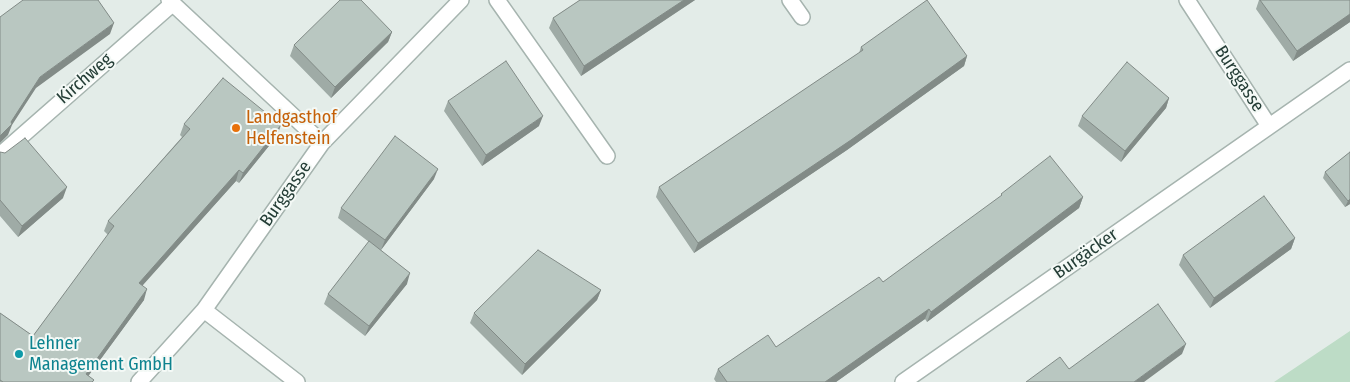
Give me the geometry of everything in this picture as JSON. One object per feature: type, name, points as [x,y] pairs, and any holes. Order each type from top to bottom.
[{"type":"street","name":"Burggasse","points":[[138,382],[204,310],[322,143],[461,0]]},
{"type":"street","points":[[497,0],[607,156]]},
{"type":"street","points":[[790,0],[802,17]]},
{"type":"street","name":"Burggasse","points":[[1187,0],[1269,126],[1350,70]]},
{"type":"street","points":[[170,2],[322,143]]},
{"type":"street","name":"Kirchweg","points":[[0,155],[170,2]]},
{"type":"street","name":"Burgäcker","points":[[902,382],[1269,126]]},
{"type":"street","points":[[204,310],[297,382]]},
{"type":"green space","points":[[1350,331],[1350,382],[1274,382]]},
{"type":"building","points":[[23,0],[98,0],[114,23],[40,77],[11,122],[12,124],[0,136],[0,17]]},
{"type":"building","points":[[340,0],[361,0],[392,32],[335,87],[294,45]]},
{"type":"building","points":[[580,0],[684,0],[584,66],[553,18]]},
{"type":"building","points":[[927,0],[967,56],[851,140],[698,243],[659,187],[863,50],[861,47]]},
{"type":"building","points":[[1260,0],[1350,0],[1350,14],[1297,51]]},
{"type":"building","points":[[506,61],[543,116],[486,155],[448,101]]},
{"type":"building","points":[[1127,62],[1169,98],[1125,151],[1082,116]]},
{"type":"building","points":[[223,78],[281,125],[243,173],[239,170],[139,283],[147,289],[86,374],[94,380],[92,382],[3,382],[0,380],[0,313],[33,336],[114,226],[108,221],[190,129],[184,124]]},
{"type":"building","points":[[395,136],[438,169],[385,240],[341,208]]},
{"type":"building","points":[[25,138],[67,187],[22,226],[0,200],[0,152],[5,153]]},
{"type":"building","points":[[1350,152],[1350,199],[1348,201],[1325,172]]},
{"type":"building","points":[[1050,156],[1083,197],[931,312],[929,309],[825,382],[727,382],[718,369],[768,335],[776,347],[879,277],[883,282],[1002,195]]},
{"type":"building","points":[[1264,196],[1295,238],[1214,298],[1183,255]]},
{"type":"building","points":[[369,241],[410,273],[369,326],[328,294]]},
{"type":"building","points":[[538,250],[601,290],[525,364],[474,313]]},
{"type":"building","points":[[1158,304],[1186,344],[1134,382],[1026,382],[1060,357],[1069,369]]},
{"type":"place","name":"Landgasthof Helfenstein","points":[[236,128]]},
{"type":"place","name":"Lehner Management GmbH","points":[[19,354]]}]
